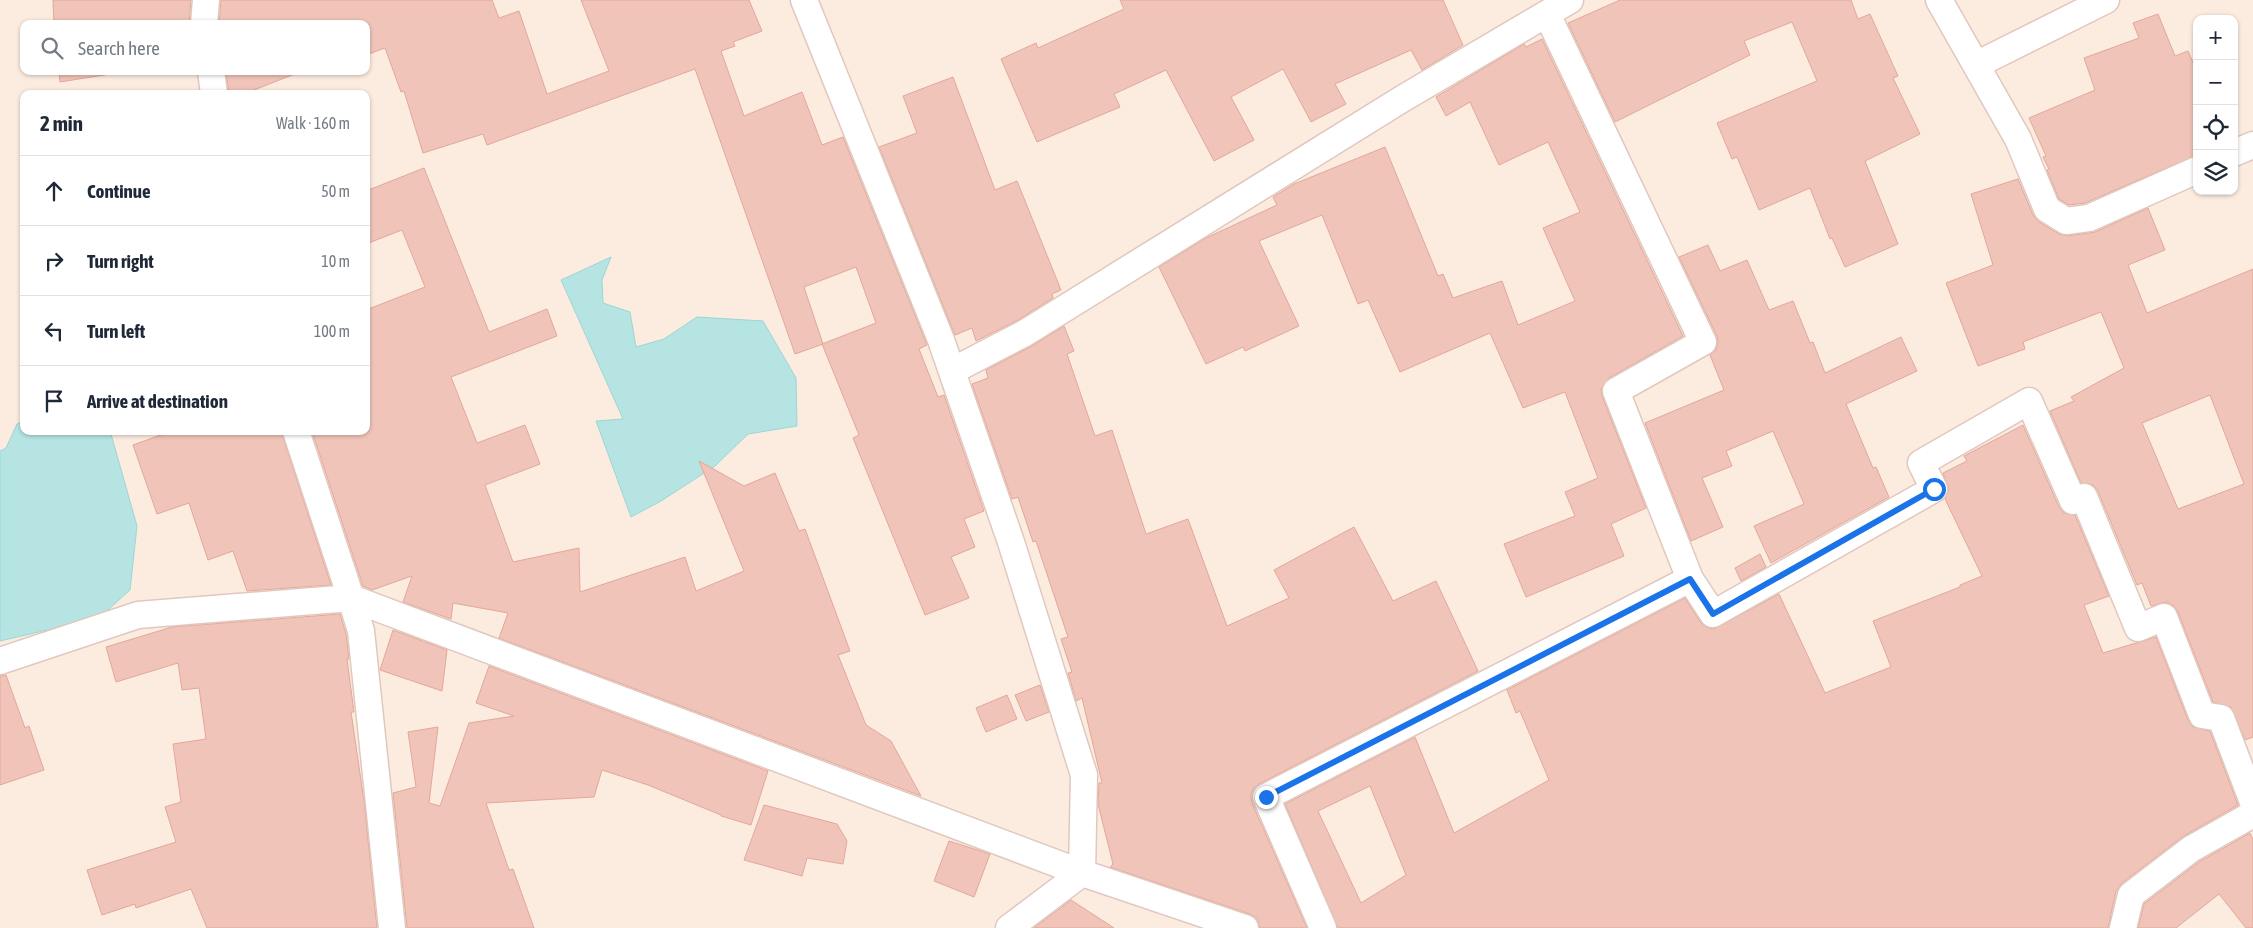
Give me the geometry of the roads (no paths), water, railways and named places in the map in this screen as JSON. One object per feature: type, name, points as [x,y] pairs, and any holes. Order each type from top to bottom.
[{"type":"street","points":[[204,20],[206,0]]},
{"type":"street","points":[[804,0],[952,371],[1011,542],[1084,775],[1082,873]]},
{"type":"street","points":[[952,371],[1025,333],[1393,104],[1570,0]]},
{"type":"street","points":[[1939,0],[2018,139],[2047,209],[2066,221],[2089,218],[2193,172]]},
{"type":"street","points":[[1976,65],[2106,0]]},
{"type":"street","points":[[1547,14],[1703,342],[1616,391],[1690,579],[1713,614],[1934,489],[1921,463],[2029,401],[2073,501],[2084,497],[2138,628],[2164,617],[2202,715],[2221,718],[2253,802]]},
{"type":"street","points":[[212,75],[213,90]]},
{"type":"street","points":[[2238,151],[2253,145]]},
{"type":"street","points":[[297,435],[361,631],[392,928]]},
{"type":"street","points":[[1323,928],[1266,797],[1690,579]]},
{"type":"street","points":[[0,661],[138,615],[351,598],[1082,873],[1244,928]]},
{"type":"street","points":[[2122,928],[2131,895],[2191,849],[2253,814]]},
{"type":"street","points":[[1009,928],[1082,873]]},
{"type":"water","points":[[611,257],[602,280],[603,303],[630,312],[636,347],[664,339],[697,317],[763,321],[796,378],[797,426],[748,434],[715,466],[661,501],[631,517],[596,421],[623,419],[561,280]]},
{"type":"water","points":[[20,423],[20,435],[111,435],[137,526],[130,590],[99,618],[0,641],[0,451],[6,448],[17,424]]}]
